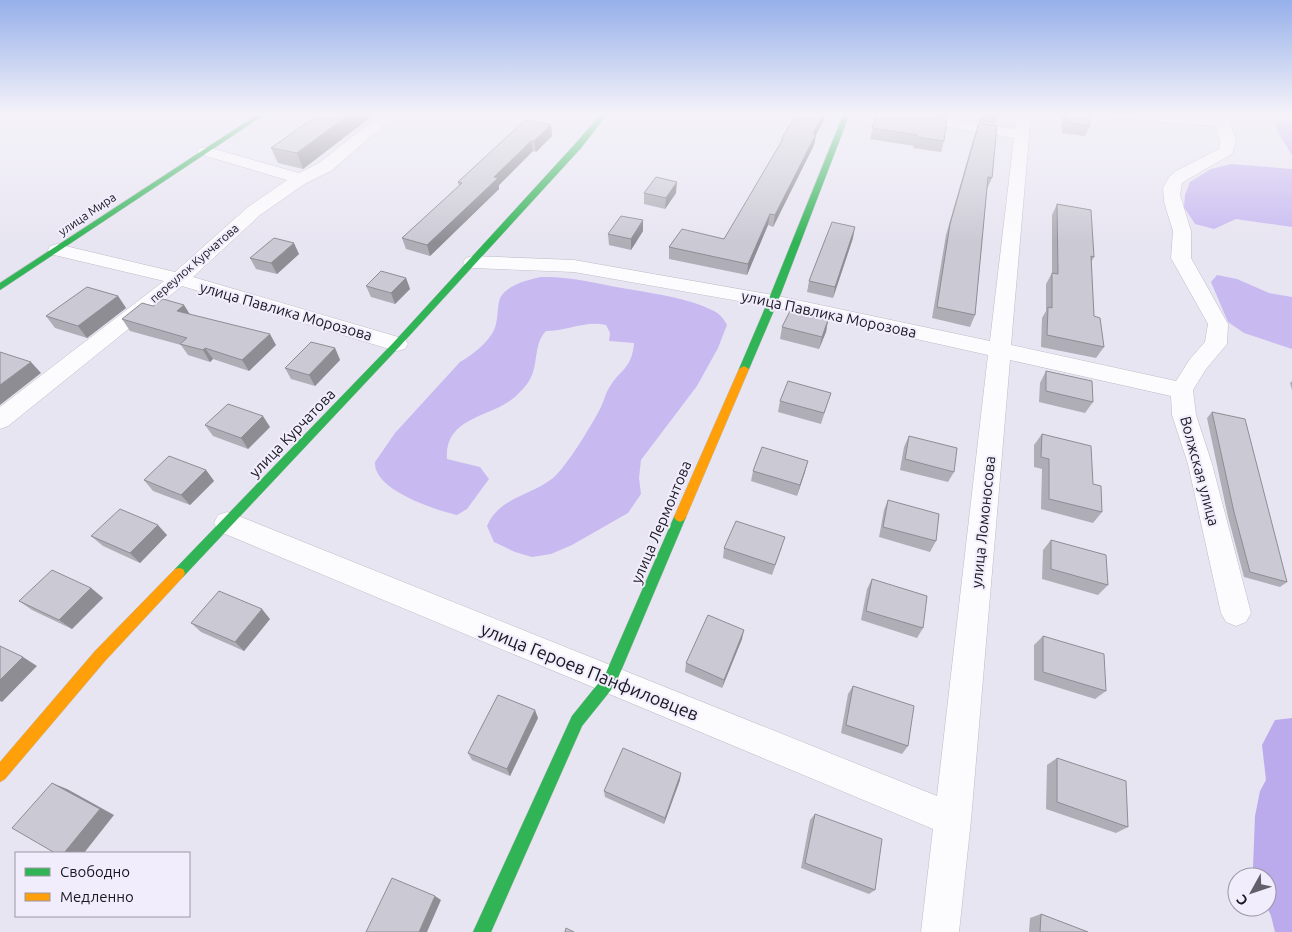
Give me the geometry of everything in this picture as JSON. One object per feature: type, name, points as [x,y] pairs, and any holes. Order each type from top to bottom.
[{"type":"street","name":"улица Мира","points":[[0,287],[197,156]]},
{"type":"street","points":[[224,156],[300,178]]},
{"type":"street","name":"переулок Курчатова","points":[[0,420],[179,279],[254,211],[300,178],[325,167],[338,156]]},
{"type":"street","name":"улица Курчатова","points":[[0,774],[100,656],[397,344],[569,156]]},
{"type":"street","name":"улица Лермонтова","points":[[482,932],[577,720],[610,680],[773,301],[830,156]]},
{"type":"street","name":"улица Ломоносова","points":[[940,932],[1020,156]]},
{"type":"street","points":[[1182,390],[1198,364],[1216,344],[1218,324],[1181,258],[1180,248],[1183,232],[1170,196],[1180,176],[1216,156]]},
{"type":"street","name":"улица Павлика Морозова","points":[[58,250],[179,279],[397,344]]},
{"type":"street","name":"улица Павлика Морозова","points":[[473,262],[574,266],[773,301],[1182,390]]},
{"type":"street","name":"Волжская улица","points":[[1182,390],[1184,415],[1200,464],[1236,613]]},
{"type":"street","name":"улица Героев Панфиловцев","points":[[227,523],[953,820]]},
{"type":"shaded area","points":[[1231,164],[1292,169],[1292,227],[1236,219],[1214,229],[1195,224],[1184,207],[1185,195],[1190,182],[1211,169]]},
{"type":"shaded area","points":[[1217,275],[1237,279],[1269,293],[1292,297],[1292,349],[1244,333],[1228,322],[1211,282]]},
{"type":"shaded area","points":[[541,277],[584,281],[683,300],[716,312],[727,325],[718,348],[697,386],[641,460],[639,478],[641,494],[628,513],[572,545],[551,554],[532,557],[515,552],[494,542],[487,526],[492,516],[507,503],[544,484],[559,472],[591,425],[609,388],[628,364],[633,352],[634,343],[609,341],[610,333],[606,325],[591,324],[546,331],[539,342],[532,375],[523,389],[506,403],[471,420],[453,434],[448,445],[447,459],[480,467],[489,479],[467,509],[457,515],[435,509],[394,490],[377,472],[375,462],[395,433],[460,362],[488,340],[495,327],[501,296],[516,285]]},
{"type":"shaded area","points":[[1292,718],[1292,932],[1275,932],[1271,917],[1277,917],[1277,867],[1253,867],[1255,816],[1260,791],[1266,780],[1262,745],[1275,720]]},
{"type":"building","points":[[486,156],[515,156],[494,177],[498,178],[427,245],[402,238],[462,183],[458,182]]},
{"type":"building","points":[[773,156],[805,156],[775,215],[770,214],[748,264],[669,247],[682,229],[724,239]]},
{"type":"building","points":[[969,156],[994,156],[992,178],[988,177],[975,315],[937,307],[950,224]]},
{"type":"building","points":[[656,177],[677,182],[666,198],[644,193]]},
{"type":"building","points":[[1057,204],[1091,210],[1094,257],[1091,256],[1094,316],[1100,318],[1104,347],[1047,335],[1048,307],[1052,308],[1052,273],[1058,274]]},
{"type":"building","points":[[621,216],[643,220],[631,239],[608,234]]},
{"type":"building","points":[[832,222],[855,227],[835,287],[809,281]]},
{"type":"building","points":[[274,238],[294,243],[271,263],[250,258]]},
{"type":"building","points":[[381,271],[406,278],[391,293],[366,286]]},
{"type":"building","points":[[87,287],[118,296],[78,326],[46,316]]},
{"type":"building","points":[[163,299],[184,305],[177,311],[270,334],[242,360],[205,348],[203,350],[180,344],[187,338],[122,319],[142,303],[153,306]]},
{"type":"building","points":[[790,311],[828,320],[822,337],[782,327]]},
{"type":"building","points":[[311,342],[335,348],[309,375],[285,368]]},
{"type":"building","points":[[0,352],[31,362],[0,385]]},
{"type":"building","points":[[1046,371],[1092,381],[1093,402],[1046,391]]},
{"type":"building","points":[[788,381],[831,393],[824,413],[780,401]]},
{"type":"building","points":[[228,404],[263,416],[241,438],[205,425]]},
{"type":"building","points":[[1212,412],[1245,419],[1287,582],[1250,572],[1234,512]]},
{"type":"building","points":[[1042,434],[1091,446],[1093,484],[1101,486],[1102,512],[1049,499],[1049,459],[1041,457]]},
{"type":"building","points":[[909,436],[957,448],[954,472],[905,459]]},
{"type":"building","points":[[762,447],[808,461],[800,485],[753,471]]},
{"type":"building","points":[[169,456],[206,470],[181,495],[144,480]]},
{"type":"building","points":[[888,500],[939,514],[936,541],[883,527]]},
{"type":"building","points":[[120,509],[158,525],[130,553],[91,536]]},
{"type":"building","points":[[736,521],[785,537],[775,565],[724,548]]},
{"type":"building","points":[[1051,540],[1106,555],[1108,585],[1051,569]]},
{"type":"building","points":[[52,570],[91,588],[59,620],[19,601]]},
{"type":"building","points":[[872,579],[927,596],[923,628],[866,611]]},
{"type":"building","points":[[219,591],[262,609],[235,642],[191,623]]},
{"type":"building","points":[[708,615],[744,630],[724,680],[686,663]]},
{"type":"building","points":[[1043,636],[1104,654],[1106,691],[1043,672]]},
{"type":"building","points":[[0,646],[23,657],[0,680]]},
{"type":"building","points":[[853,686],[914,706],[908,746],[846,725]]},
{"type":"building","points":[[498,695],[535,710],[507,769],[468,753]]},
{"type":"building","points":[[623,748],[681,773],[665,818],[604,791]]},
{"type":"building","points":[[1057,758],[1126,781],[1128,827],[1057,802]]},
{"type":"building","points":[[52,783],[100,809],[65,852],[53,852],[12,828]]},
{"type":"building","points":[[815,814],[882,839],[875,890],[805,863]]},
{"type":"building","points":[[392,878],[435,896],[419,932],[366,932]]},
{"type":"building","points":[[1041,914],[1088,932],[1040,932]]},
{"type":"building","points":[[566,928],[574,932],[565,932]]},
{"type":"traffic: fast","points":[[0,287],[198,156]]},
{"type":"traffic: fast","points":[[179,573],[397,344],[568,156]]},
{"type":"traffic: fast","points":[[744,369],[830,156]]},
{"type":"traffic: fast","points":[[482,932],[577,721],[610,680],[680,517]]},
{"type":"traffic: slow","points":[[680,517],[744,369]]},
{"type":"traffic: slow","points":[[0,774],[100,656],[179,573]]}]
